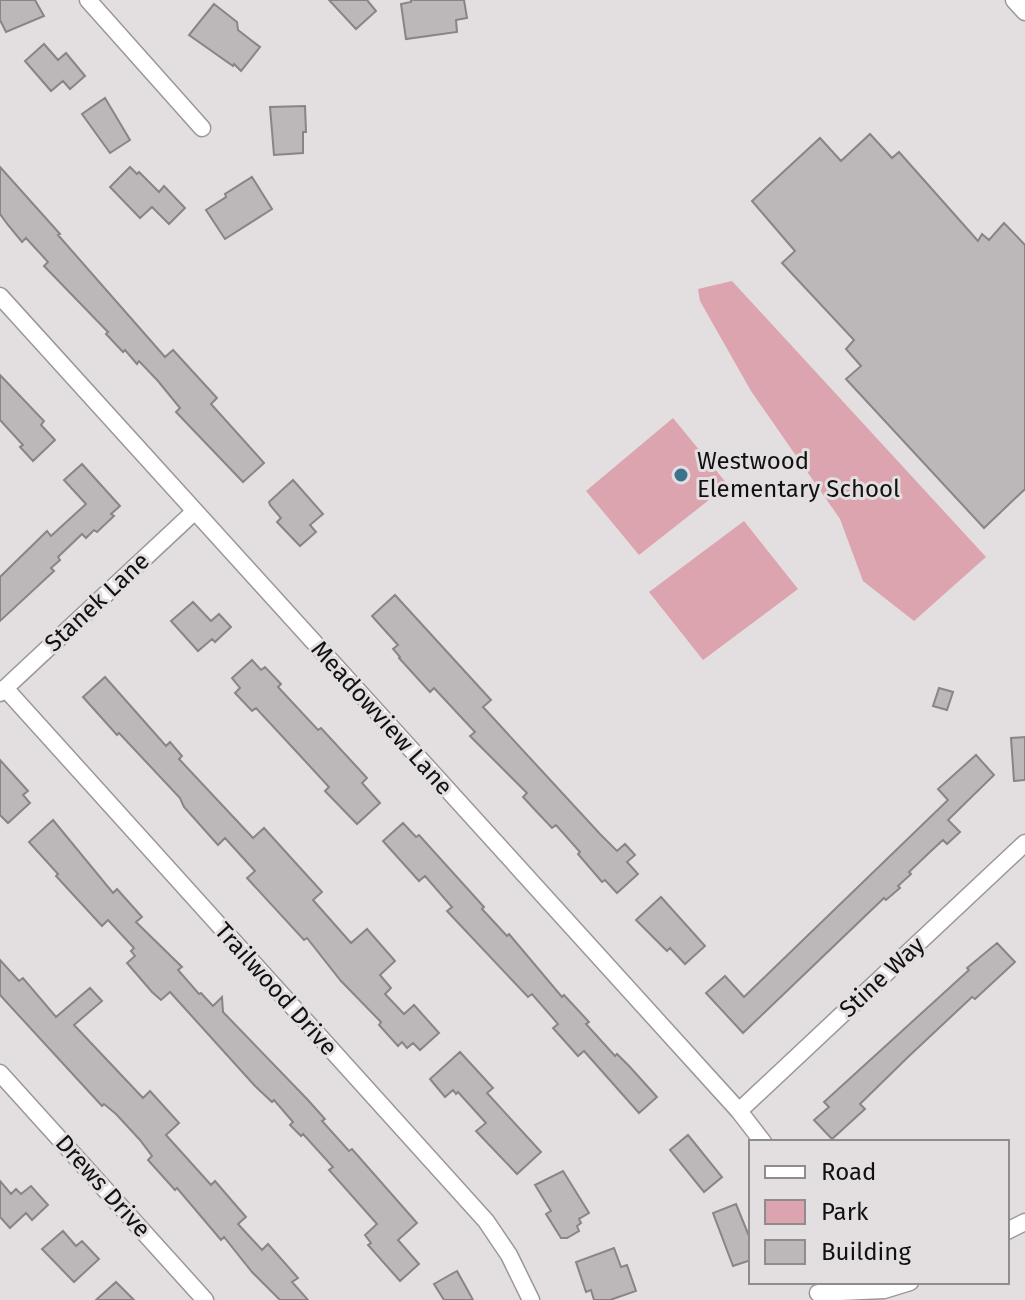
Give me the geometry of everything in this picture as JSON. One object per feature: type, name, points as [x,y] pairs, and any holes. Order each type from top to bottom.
[{"type":"street","points":[[88,0],[202,128]]},
{"type":"street","points":[[1014,0],[1025,12]]},
{"type":"street","name":"Meadowview Lane","points":[[3,306],[195,511],[739,1111],[761,1140]]},
{"type":"street","name":"Stanek Lane","points":[[2,690],[195,511]]},
{"type":"street","name":"Trailwood Drive","points":[[2,690],[486,1221],[509,1255],[531,1300]]},
{"type":"street","name":"Stine Way","points":[[739,1111],[1025,843]]},
{"type":"street","name":"Drews Drive","points":[[0,1073],[205,1300]]},
{"type":"street","points":[[818,1292],[884,1290],[904,1284]]},
{"type":"green space","points":[[732,281],[986,557],[914,621],[863,581],[840,519],[751,391],[700,301],[698,289]]},
{"type":"green space","points":[[673,418],[728,485],[639,555],[586,491]]},
{"type":"green space","points":[[744,521],[798,589],[703,660],[649,592]]},
{"type":"building","points":[[0,0],[35,0],[44,16],[6,32],[0,20]]},
{"type":"building","points":[[329,0],[367,0],[376,11],[356,29]]},
{"type":"building","points":[[411,0],[464,0],[467,18],[456,20],[457,32],[406,39],[401,4]]},
{"type":"building","points":[[214,4],[237,22],[238,30],[260,47],[241,71],[189,35]]},
{"type":"building","points":[[44,44],[58,60],[66,53],[85,76],[70,89],[63,81],[51,91],[25,61]]},
{"type":"building","points":[[105,98],[130,140],[110,153],[82,114]]},
{"type":"building","points":[[305,106],[303,153],[274,155],[270,107]]},
{"type":"building","points":[[870,134],[892,158],[899,152],[978,241],[982,234],[989,240],[1004,223],[1025,245],[1025,489],[984,528],[846,379],[861,366],[846,349],[854,340],[782,263],[795,251],[752,201],[820,138],[841,161]]},
{"type":"building","points":[[0,167],[165,357],[173,350],[217,398],[211,404],[264,463],[243,482],[176,412],[180,408],[158,381],[139,361],[137,364],[125,350],[123,352],[106,334],[108,332],[44,266],[48,262],[26,238],[22,242],[8,225],[0,214]]},
{"type":"building","points":[[130,167],[159,192],[164,186],[185,208],[169,224],[152,207],[140,218],[110,187]]},
{"type":"building","points":[[252,177],[272,209],[225,239],[206,210]]},
{"type":"building","points":[[0,375],[44,421],[41,425],[55,440],[33,461],[0,420]]},
{"type":"building","points":[[82,464],[120,506],[97,532],[94,530],[86,538],[82,534],[58,557],[60,560],[51,568],[54,571],[0,621],[0,577],[47,531],[51,536],[86,504],[64,480]]},
{"type":"building","points":[[293,480],[323,514],[310,525],[316,532],[300,546],[277,522],[281,518],[269,502]]},
{"type":"building","points":[[395,595],[491,700],[483,707],[600,834],[617,851],[625,844],[635,855],[627,862],[638,874],[617,893],[605,880],[602,882],[556,825],[552,828],[523,797],[527,793],[470,736],[475,732],[434,688],[430,692],[399,658],[393,649],[398,645],[372,616]]},
{"type":"building","points":[[193,602],[211,621],[219,614],[231,627],[215,642],[212,639],[198,651],[171,621]]},
{"type":"building","points":[[252,660],[261,670],[265,667],[281,684],[278,687],[367,778],[362,783],[380,803],[357,824],[325,791],[329,787],[256,708],[252,711],[235,693],[240,688],[232,678]]},
{"type":"building","points":[[105,677],[166,746],[170,742],[182,756],[179,759],[253,838],[264,828],[322,892],[313,900],[351,943],[367,929],[395,961],[380,975],[391,988],[385,994],[404,1014],[414,1005],[439,1033],[420,1050],[413,1043],[407,1048],[402,1042],[398,1046],[379,1025],[381,1022],[341,981],[307,938],[304,940],[247,878],[255,871],[225,838],[218,845],[184,807],[180,798],[83,697]]},
{"type":"building","points":[[939,688],[953,692],[947,710],[933,706]]},
{"type":"building","points":[[1025,737],[1025,780],[1014,781],[1011,738]]},
{"type":"building","points":[[976,755],[994,775],[948,820],[960,832],[947,844],[943,840],[931,851],[909,872],[911,874],[898,886],[900,888],[886,900],[884,898],[743,1033],[706,993],[725,976],[744,997],[948,800],[938,789]]},
{"type":"building","points":[[0,760],[28,791],[23,795],[30,803],[8,823],[0,815]]},
{"type":"building","points":[[53,820],[113,893],[117,889],[142,917],[136,922],[182,967],[178,970],[199,994],[213,1006],[222,997],[223,1012],[307,1099],[325,1119],[322,1121],[349,1151],[352,1149],[417,1223],[398,1240],[419,1264],[400,1281],[368,1245],[371,1243],[365,1235],[377,1224],[329,1170],[333,1167],[303,1134],[301,1136],[290,1125],[293,1122],[274,1100],[272,1102],[255,1086],[170,992],[161,1000],[152,992],[127,963],[135,956],[131,951],[134,948],[108,920],[102,926],[29,842]]},
{"type":"building","points":[[403,823],[416,837],[419,835],[562,997],[564,995],[589,1022],[586,1024],[615,1056],[617,1054],[657,1097],[639,1113],[584,1051],[578,1056],[553,1028],[558,1024],[532,994],[528,997],[447,911],[452,907],[425,876],[419,881],[383,841]]},
{"type":"building","points":[[661,897],[705,946],[685,964],[636,920]]},
{"type":"building","points":[[997,943],[1015,962],[908,1057],[860,1104],[865,1109],[832,1139],[814,1120],[829,1107],[824,1102]]},
{"type":"building","points":[[0,960],[19,981],[23,978],[56,1017],[90,988],[102,1001],[74,1025],[143,1098],[150,1091],[179,1123],[166,1135],[211,1185],[215,1181],[246,1217],[238,1224],[262,1250],[268,1244],[298,1278],[292,1282],[308,1300],[280,1300],[224,1237],[221,1240],[177,1188],[175,1190],[148,1160],[152,1156],[140,1140],[116,1114],[104,1104],[102,1106],[0,995]]},
{"type":"building","points":[[460,1052],[493,1088],[487,1093],[541,1152],[517,1174],[476,1131],[486,1123],[458,1092],[456,1094],[453,1090],[445,1097],[430,1079]]},
{"type":"building","points":[[688,1135],[722,1177],[704,1192],[670,1150]]},
{"type":"building","points":[[563,1171],[589,1213],[579,1219],[579,1231],[567,1238],[561,1238],[546,1214],[551,1211],[535,1185]]},
{"type":"building","points":[[0,1181],[11,1194],[16,1189],[21,1194],[31,1186],[48,1205],[32,1220],[26,1213],[10,1228],[0,1217]]},
{"type":"building","points":[[736,1204],[749,1236],[749,1261],[733,1266],[713,1213]]},
{"type":"building","points":[[63,1231],[76,1246],[82,1241],[99,1259],[74,1282],[42,1249]]},
{"type":"building","points":[[614,1248],[621,1267],[627,1265],[636,1291],[610,1300],[594,1300],[591,1290],[586,1292],[576,1262]]},
{"type":"building","points":[[457,1271],[473,1300],[444,1300],[434,1284]]},
{"type":"building","points":[[116,1282],[134,1300],[96,1300]]},
{"type":"place","name":"Westwood Elementary School","points":[[681,475]]}]
